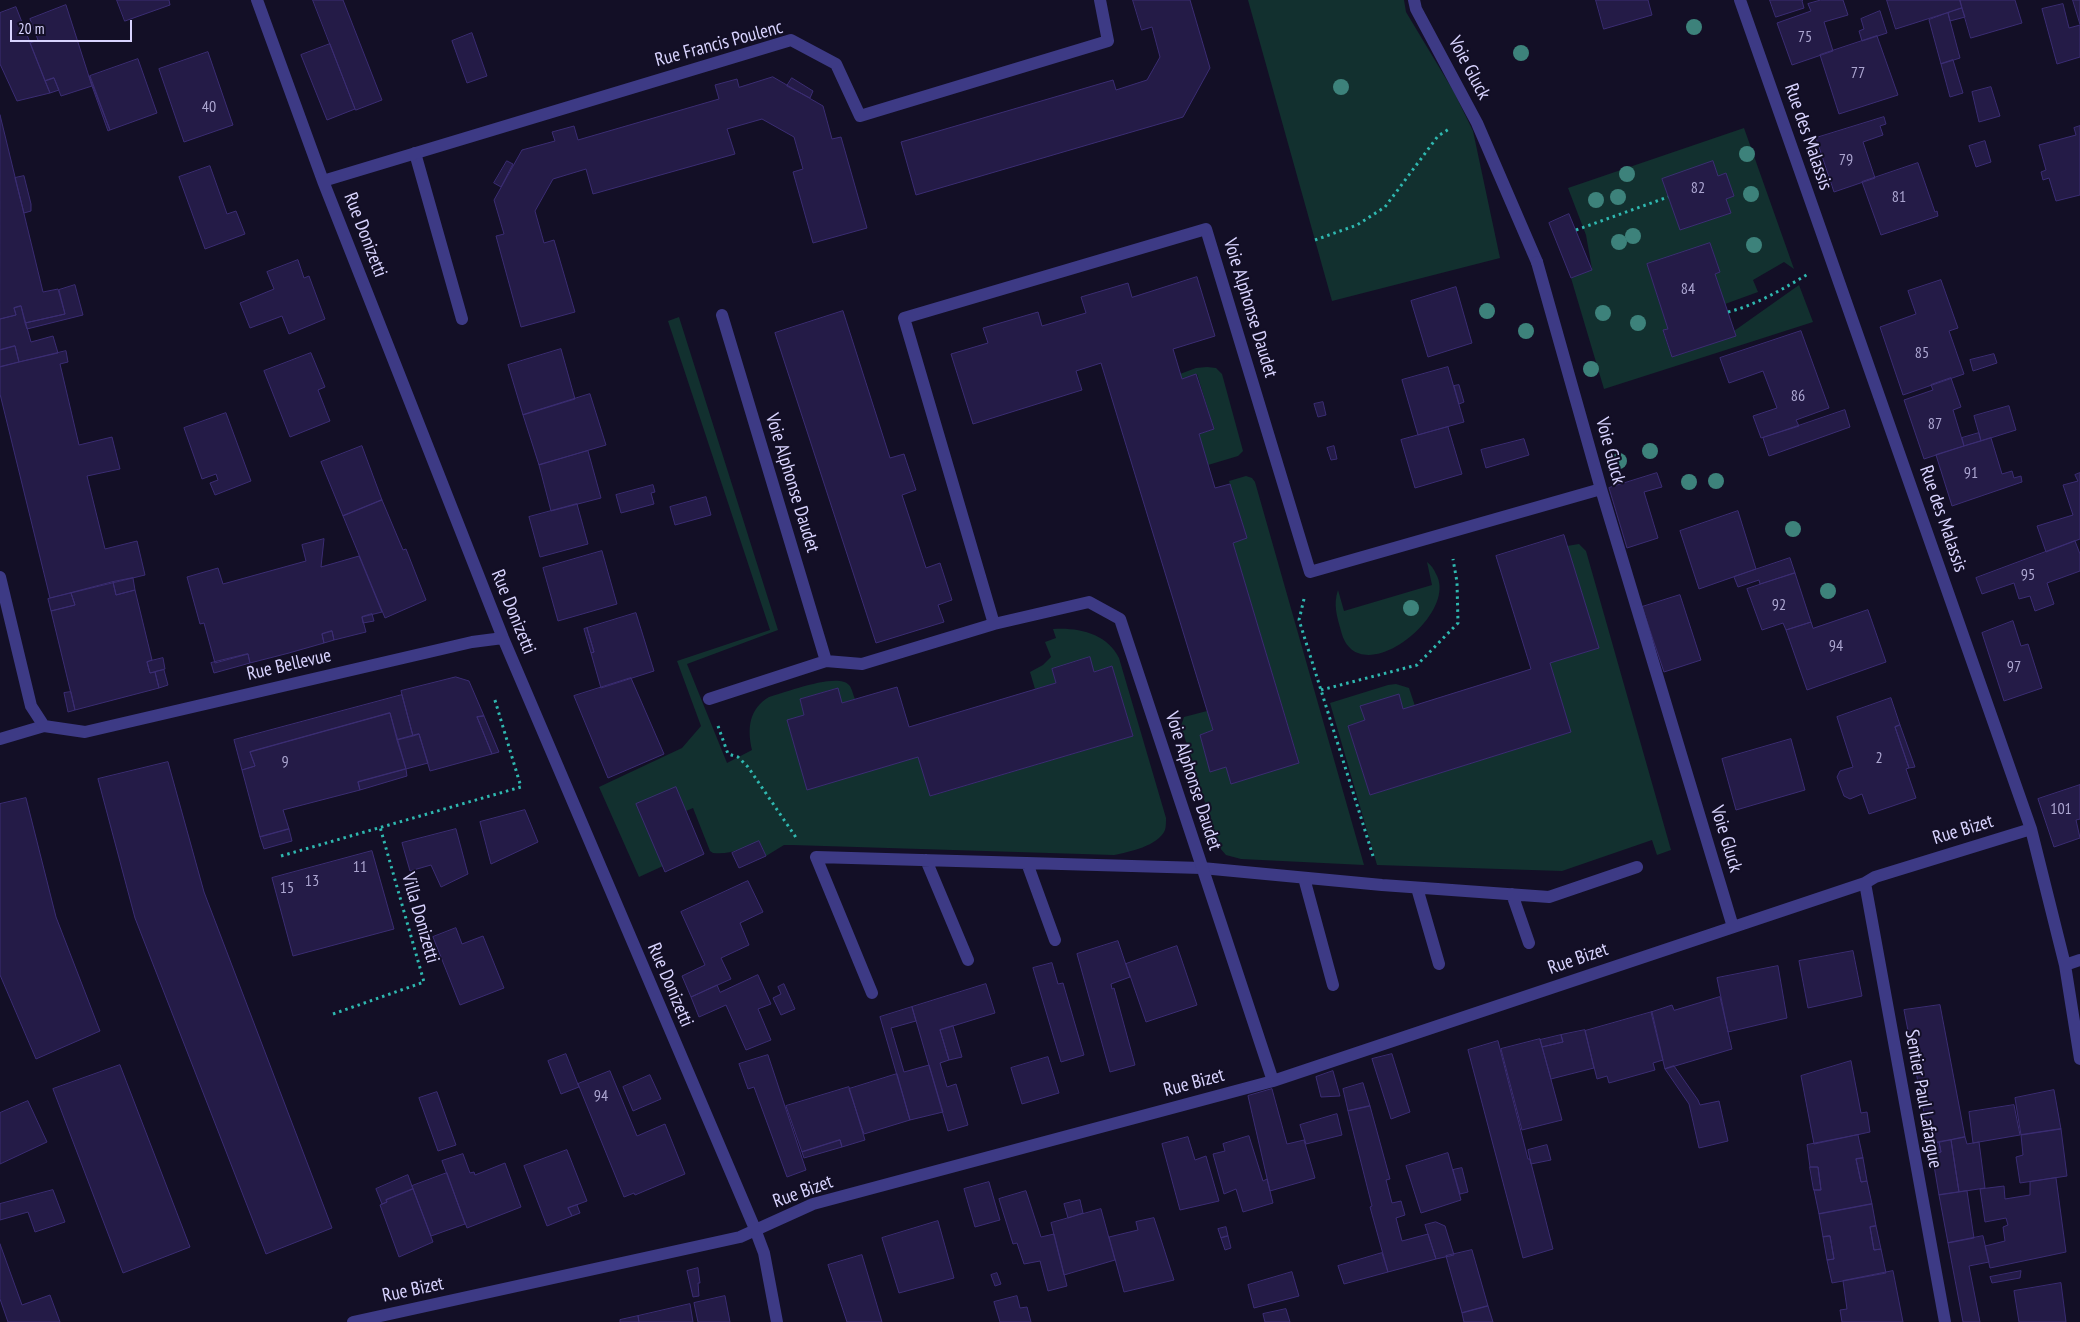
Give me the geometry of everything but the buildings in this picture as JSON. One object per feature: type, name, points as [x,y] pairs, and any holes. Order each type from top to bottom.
[{"type":"street","name":"Rue Donizetti","points":[[257,0],[323,181],[503,638],[756,1229],[764,1253],[777,1322]]},
{"type":"street","name":"Rue Francis Poulenc","points":[[323,181],[791,40],[836,64],[860,116],[1108,40],[1100,0]]},
{"type":"street","name":"Voie Gluck","points":[[1414,0],[1416,9],[1474,117],[1536,262],[1601,489],[1733,926]]},
{"type":"street","name":"Rue des Malassis","points":[[1740,0],[2031,829],[2065,965],[2080,1059]]},
{"type":"street","points":[[415,153],[462,319]]},
{"type":"street","name":"Voie Alphonse Daudet","points":[[994,624],[904,318],[1206,229],[1310,572]]},
{"type":"street","name":"Voie Alphonse Daudet","points":[[722,315],[826,661]]},
{"type":"street","points":[[1310,572],[1601,489]]},
{"type":"street","points":[[0,577],[31,706],[44,726],[0,739]]},
{"type":"street","name":"Voie Alphonse Daudet","points":[[709,699],[826,661],[862,664],[994,624],[1089,602],[1120,619],[1273,1081]]},
{"type":"street","name":"Rue Bellevue","points":[[44,726],[85,732],[472,642],[503,638]]},
{"type":"street","name":"Rue Bizet","points":[[353,1322],[727,1240],[813,1204],[1273,1081],[1865,883],[1875,877],[2031,829]]},
{"type":"street","points":[[872,993],[816,857],[1202,868],[1417,888],[1549,897],[1637,868]]},
{"type":"street","points":[[926,860],[968,960]]},
{"type":"street","points":[[1027,863],[1055,940]]},
{"type":"street","points":[[1304,878],[1334,986]]},
{"type":"street","name":"Sentier Paul Lafargue","points":[[1865,883],[1945,1322]]},
{"type":"street","points":[[1417,888],[1438,964]]},
{"type":"street","points":[[1512,894],[1529,943]]},
{"type":"street","points":[[2065,965],[2080,960]]},
{"type":"path","points":[[1315,240],[1357,225],[1385,206],[1438,136],[1474,117]]},
{"type":"path","points":[[1576,230],[1668,198]]},
{"type":"path","points":[[1728,312],[1774,294],[1832,261]]},
{"type":"path","points":[[1321,690],[1417,665],[1458,623],[1458,582],[1447,533]]},
{"type":"path","points":[[1310,572],[1298,620],[1382,885]]},
{"type":"path","points":[[281,856],[521,787],[494,697]]},
{"type":"path","points":[[709,699],[728,754],[738,757],[748,767],[804,851],[816,857]]},
{"type":"path","name":"Villa Donizetti","points":[[333,1014],[424,982],[380,828]]},
{"type":"green space","points":[[1248,0],[1404,0],[1406,12],[1454,92],[1473,131],[1500,258],[1332,301]]},
{"type":"green space","points":[[1744,128],[1794,269],[1784,262],[1753,280],[1758,292],[1725,304],[1715,274],[1720,272],[1710,243],[1647,264],[1668,329],[1663,331],[1672,357],[1735,336],[1734,331],[1799,285],[1813,322],[1604,389],[1571,278],[1592,269],[1586,235],[1568,188]]},
{"type":"green space","points":[[679,317],[778,630],[687,664],[727,763],[752,750],[751,720],[757,707],[762,702],[769,697],[798,688],[834,681],[849,685],[855,699],[842,703],[837,688],[800,699],[804,715],[787,721],[808,789],[918,757],[931,796],[1133,736],[1112,666],[1094,672],[1089,657],[1052,669],[1056,683],[1035,689],[1030,672],[1043,665],[1051,657],[1045,642],[1056,638],[1053,629],[1072,629],[1100,638],[1108,643],[1119,658],[1166,818],[1165,829],[1161,836],[1150,844],[1114,855],[784,845],[766,856],[759,841],[731,852],[713,853],[710,851],[693,808],[686,811],[663,866],[639,877],[599,787],[682,748],[701,726],[677,661],[770,630],[668,321]]},
{"type":"green space","points":[[1196,368],[1216,368],[1222,374],[1243,451],[1238,456],[1208,465],[1199,434],[1214,429],[1197,374],[1182,379],[1180,374]]},
{"type":"green space","points":[[1246,476],[1252,478],[1255,482],[1364,865],[1241,859],[1226,855],[1219,847],[1181,726],[1184,717],[1207,711],[1213,730],[1200,735],[1210,771],[1226,767],[1231,784],[1299,762],[1233,543],[1247,538],[1229,481]]},
{"type":"green space","points":[[1579,544],[1586,551],[1671,850],[1657,855],[1652,840],[1562,871],[1377,865],[1330,703],[1388,685],[1396,684],[1409,688],[1415,706],[1403,709],[1399,694],[1365,720],[1348,726],[1370,795],[1571,732],[1550,663],[1599,648],[1567,546]]},
{"type":"green space","points":[[1427,562],[1436,574],[1439,591],[1434,609],[1421,627],[1404,642],[1384,652],[1366,655],[1351,649],[1341,631],[1337,615],[1336,601],[1338,590],[1344,611],[1432,585]]}]
